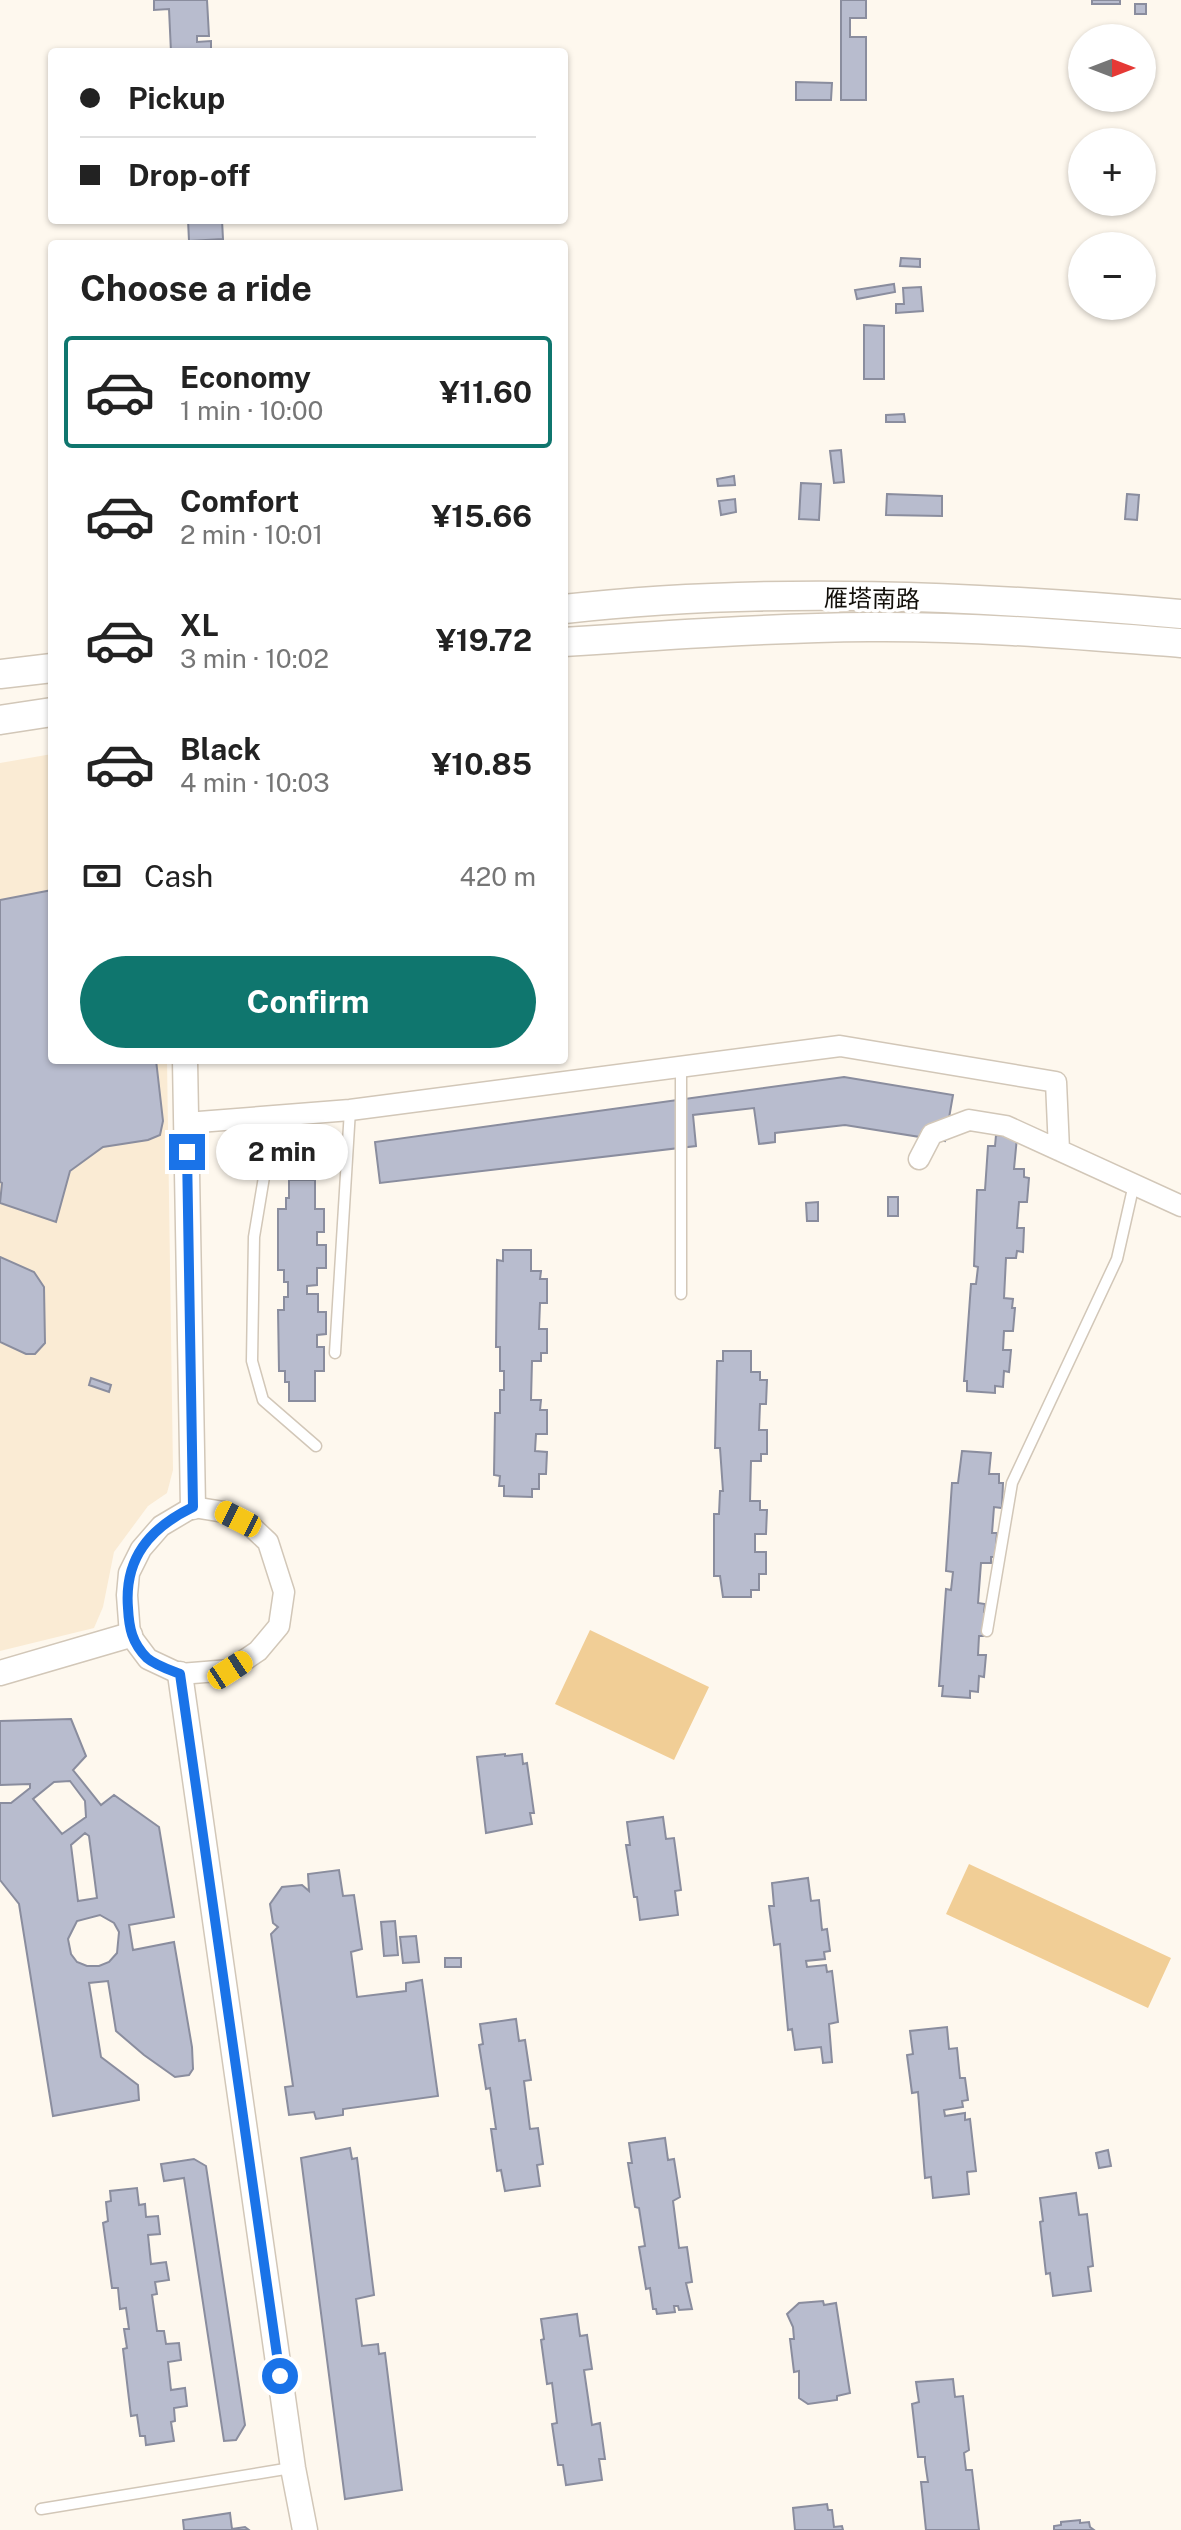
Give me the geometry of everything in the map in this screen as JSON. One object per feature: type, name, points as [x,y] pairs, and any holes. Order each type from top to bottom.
[{"type":"main road","name":"雁塔南路","points":[[568,609],[647,600],[800,597],[986,600],[1181,614]]},
{"type":"main road","name":"雁塔南路","points":[[568,642],[688,633],[871,627],[1181,643]]},
{"type":"main road","points":[[0,674],[48,668]]},
{"type":"main road","points":[[0,720],[48,713]]},
{"type":"street","points":[[186,1123],[350,1110],[840,1046],[1056,1082],[1059,1150]]},
{"type":"street","points":[[185,1064],[193,1507]]},
{"type":"street","points":[[919,1159],[932,1134],[969,1120],[1006,1126],[1181,1206]]},
{"type":"street","points":[[193,1507],[224,1512],[252,1527],[268,1542],[284,1592],[279,1626],[258,1651],[230,1670],[180,1674],[148,1659],[130,1635],[129,1573],[141,1549],[161,1526],[193,1507]]},
{"type":"street","points":[[0,1673],[130,1635]]},
{"type":"street","points":[[180,1674],[293,2468],[305,2530]]},
{"type":"lane","points":[[681,1068],[681,1294]]},
{"type":"lane","points":[[335,1353],[350,1110]]},
{"type":"lane","points":[[278,1117],[267,1159],[254,1237],[252,1361],[263,1400],[316,1446]]},
{"type":"lane","points":[[987,1631],[1012,1483],[1117,1259],[1134,1184]]},
{"type":"lane","points":[[41,2509],[293,2468]]},
{"type":"shaded area","points":[[48,755],[48,1064],[167,1064],[173,1470],[167,1493],[148,1506],[114,1552],[103,1607],[94,1628],[0,1651],[0,763]]},
{"type":"shaded area","points":[[590,1630],[709,1687],[674,1760],[555,1704]]},
{"type":"shaded area","points":[[969,1864],[1171,1958],[1148,2008],[946,1914]]},
{"type":"building","points":[[154,0],[207,0],[209,36],[197,36],[197,42],[211,41],[211,48],[171,48],[169,9],[154,10]]},
{"type":"building","points":[[841,0],[866,0],[866,18],[850,18],[850,37],[866,37],[866,100],[841,100]]},
{"type":"building","points":[[1092,0],[1120,0],[1120,4],[1092,4]]},
{"type":"building","points":[[1135,4],[1146,4],[1146,14],[1135,14]]},
{"type":"building","points":[[796,82],[832,83],[831,100],[796,100]]},
{"type":"building","points":[[188,224],[222,224],[223,239],[189,240]]},
{"type":"building","points":[[901,258],[920,259],[920,267],[900,266]]},
{"type":"building","points":[[894,284],[895,292],[857,299],[855,290]]},
{"type":"building","points":[[921,287],[923,311],[896,313],[896,304],[904,304],[903,288]]},
{"type":"building","points":[[864,325],[884,326],[884,379],[864,379]]},
{"type":"building","points":[[904,414],[905,422],[886,422],[886,415]]},
{"type":"building","points":[[841,450],[844,482],[834,483],[830,451]]},
{"type":"building","points":[[734,476],[735,485],[718,486],[717,479]]},
{"type":"building","points":[[801,483],[821,484],[819,520],[799,519]]},
{"type":"building","points":[[887,494],[942,496],[942,516],[886,515]]},
{"type":"building","points":[[1127,494],[1139,495],[1137,520],[1125,519]]},
{"type":"building","points":[[735,499],[736,512],[721,515],[719,501]]},
{"type":"building","points":[[48,891],[48,1064],[156,1064],[163,1121],[160,1135],[148,1140],[103,1147],[70,1171],[56,1222],[0,1203],[0,900]]},
{"type":"building","points":[[844,1077],[953,1095],[945,1141],[845,1125],[775,1133],[775,1142],[759,1144],[754,1108],[693,1115],[696,1146],[380,1183],[375,1142]]},
{"type":"building","points":[[277,1135],[311,1135],[305,1148],[280,1151],[275,1143]]},
{"type":"building","points":[[996,1135],[1017,1137],[1014,1169],[1024,1169],[1024,1177],[1029,1178],[1027,1202],[1019,1202],[1017,1228],[1024,1228],[1023,1252],[1017,1251],[1016,1258],[1006,1258],[1004,1298],[1013,1299],[1012,1308],[1015,1308],[1013,1331],[1004,1331],[1003,1350],[1011,1350],[1009,1372],[1004,1371],[1003,1387],[995,1386],[995,1393],[967,1391],[967,1381],[964,1381],[971,1284],[976,1284],[978,1267],[974,1266],[977,1190],[985,1190],[988,1146],[995,1146]]},
{"type":"building","points":[[289,1180],[315,1180],[315,1209],[324,1209],[324,1232],[317,1232],[317,1245],[326,1245],[326,1268],[317,1268],[317,1285],[307,1286],[307,1294],[318,1294],[318,1312],[326,1312],[326,1334],[317,1335],[317,1347],[324,1347],[324,1371],[315,1371],[315,1401],[289,1401],[289,1382],[285,1382],[285,1371],[279,1371],[278,1310],[284,1310],[288,1282],[284,1282],[284,1270],[278,1270],[278,1209],[286,1209]]},
{"type":"building","points":[[888,1197],[898,1197],[898,1216],[888,1216]]},
{"type":"building","points":[[818,1202],[818,1221],[807,1221],[806,1203]]},
{"type":"building","points":[[503,1250],[531,1250],[531,1271],[541,1271],[540,1279],[547,1279],[547,1303],[540,1303],[539,1329],[547,1329],[547,1353],[541,1353],[541,1361],[532,1361],[531,1400],[541,1400],[540,1410],[547,1410],[547,1434],[536,1434],[535,1451],[547,1452],[546,1474],[539,1474],[539,1489],[532,1489],[532,1497],[504,1496],[504,1486],[499,1486],[500,1476],[494,1475],[495,1413],[500,1413],[500,1390],[504,1390],[500,1347],[496,1347],[497,1260],[503,1261]]},
{"type":"building","points":[[0,1257],[34,1272],[44,1287],[45,1343],[35,1354],[26,1354],[0,1342]]},
{"type":"building","points":[[723,1351],[751,1351],[751,1372],[760,1372],[760,1380],[767,1380],[766,1404],[760,1404],[759,1430],[767,1430],[767,1454],[761,1454],[761,1461],[751,1461],[750,1501],[760,1501],[760,1510],[767,1510],[766,1534],[755,1534],[755,1552],[766,1552],[766,1574],[759,1574],[759,1590],[751,1590],[751,1597],[723,1597],[720,1576],[714,1576],[714,1514],[719,1514],[720,1491],[723,1491],[720,1448],[715,1448],[717,1361],[723,1361]]},
{"type":"building","points":[[91,1378],[111,1385],[109,1392],[89,1385]]},
{"type":"building","points":[[962,1451],[991,1453],[989,1474],[999,1474],[999,1483],[1003,1483],[1002,1508],[994,1507],[992,1533],[997,1533],[995,1557],[991,1557],[991,1563],[981,1563],[978,1603],[985,1604],[984,1612],[989,1613],[988,1636],[979,1636],[978,1655],[986,1655],[984,1677],[979,1676],[978,1692],[970,1691],[970,1698],[942,1696],[943,1686],[939,1686],[946,1589],[951,1590],[953,1572],[946,1571],[952,1483],[958,1483]]},
{"type":"building","points":[[71,1719],[86,1756],[73,1770],[101,1805],[114,1795],[159,1827],[174,1917],[129,1925],[133,1950],[174,1942],[192,2047],[193,2069],[189,2075],[175,2077],[116,2031],[108,1981],[89,1983],[101,2057],[138,2085],[139,2100],[53,2116],[19,1904],[0,1880],[0,1803],[11,1803],[30,1788],[30,1784],[0,1785],[0,1721]],"holes":[[[70,1781],[85,1801],[86,1817],[62,1834],[33,1799],[54,1782]],[[85,1833],[89,1836],[97,1898],[78,1901],[71,1845]],[[100,1915],[114,1923],[119,1932],[117,1953],[109,1962],[99,1966],[77,1962],[71,1954],[68,1939],[77,1921]]]},
{"type":"building","points":[[522,1754],[523,1764],[527,1763],[534,1813],[530,1813],[532,1824],[486,1833],[477,1757]]},
{"type":"building","points":[[663,1817],[666,1839],[674,1838],[681,1890],[675,1891],[678,1915],[640,1920],[626,1845],[630,1845],[627,1822]]},
{"type":"building","points":[[339,1870],[343,1896],[354,1895],[362,1949],[351,1952],[357,1997],[406,1991],[406,1983],[422,1980],[438,2096],[343,2109],[343,2115],[316,2119],[314,2112],[289,2115],[285,2087],[293,2086],[271,1934],[278,1927],[273,1923],[270,1904],[282,1887],[302,1885],[309,1891],[308,1874]]},
{"type":"building","points":[[808,1878],[811,1901],[819,1900],[822,1930],[827,1929],[830,1951],[824,1952],[825,1959],[806,1961],[807,1967],[826,1965],[827,1972],[832,1971],[838,2022],[829,2024],[832,2062],[823,2063],[821,2047],[795,2050],[792,2029],[788,2030],[780,1944],[774,1945],[769,1906],[774,1906],[772,1883]]},
{"type":"building","points":[[395,1921],[398,1955],[384,1956],[381,1922]]},
{"type":"building","points":[[416,1936],[419,1962],[403,1963],[400,1937]]},
{"type":"building","points":[[445,1958],[461,1958],[461,1967],[445,1967]]},
{"type":"building","points":[[516,2019],[519,2041],[525,2040],[531,2080],[524,2081],[530,2129],[538,2128],[543,2164],[537,2165],[540,2186],[505,2191],[501,2170],[497,2171],[491,2129],[496,2129],[479,2045],[483,2044],[480,2024]]},
{"type":"building","points":[[947,2027],[949,2049],[957,2048],[960,2078],[965,2078],[968,2100],[962,2101],[963,2107],[944,2110],[945,2116],[965,2113],[965,2120],[970,2119],[976,2171],[967,2172],[969,2194],[933,2198],[931,2177],[925,2178],[918,2092],[912,2093],[907,2055],[913,2054],[910,2031]]},
{"type":"building","points":[[665,2138],[668,2160],[674,2159],[680,2197],[673,2201],[679,2248],[687,2247],[692,2282],[686,2283],[692,2309],[679,2310],[678,2306],[674,2306],[675,2312],[657,2314],[653,2309],[650,2288],[646,2289],[639,2247],[645,2246],[628,2163],[632,2163],[629,2143]]},
{"type":"building","points":[[350,2148],[352,2159],[357,2158],[374,2295],[356,2299],[362,2346],[378,2344],[379,2354],[385,2353],[402,2490],[345,2499],[301,2158]]},
{"type":"building","points":[[1108,2150],[1111,2166],[1099,2168],[1096,2153]]},
{"type":"building","points":[[194,2159],[206,2166],[245,2425],[236,2440],[224,2441],[184,2178],[164,2181],[161,2164]]},
{"type":"building","points":[[137,2188],[139,2205],[145,2204],[146,2217],[158,2216],[160,2234],[148,2235],[151,2264],[166,2262],[169,2280],[155,2282],[157,2294],[152,2295],[157,2331],[164,2331],[166,2344],[179,2343],[181,2360],[168,2362],[171,2390],[185,2388],[187,2406],[174,2408],[175,2421],[171,2422],[174,2441],[146,2445],[145,2436],[140,2436],[137,2415],[131,2416],[123,2349],[127,2348],[124,2329],[129,2329],[126,2308],[120,2309],[118,2288],[112,2288],[103,2223],[108,2221],[106,2202],[111,2201],[110,2191]]},
{"type":"building","points":[[1076,2193],[1079,2215],[1087,2214],[1093,2266],[1088,2267],[1091,2291],[1053,2296],[1050,2273],[1046,2274],[1040,2198]]},
{"type":"building","points":[[823,2301],[824,2305],[836,2303],[850,2393],[837,2396],[837,2400],[808,2404],[799,2398],[799,2371],[794,2372],[790,2339],[794,2339],[793,2327],[787,2314],[799,2303]]},
{"type":"building","points":[[577,2314],[580,2336],[587,2335],[592,2369],[584,2370],[592,2425],[600,2423],[605,2459],[599,2459],[602,2480],[566,2485],[563,2465],[558,2465],[552,2424],[557,2423],[552,2383],[547,2384],[541,2319]]},
{"type":"building","points":[[953,2379],[955,2397],[963,2396],[969,2450],[964,2453],[966,2470],[972,2470],[979,2530],[926,2530],[921,2482],[928,2482],[925,2457],[918,2457],[912,2404],[919,2402],[916,2382]]},
{"type":"building","points":[[827,2504],[828,2510],[832,2510],[834,2527],[842,2526],[843,2530],[795,2530],[793,2508]]},
{"type":"building","points":[[230,2513],[232,2529],[245,2527],[249,2530],[184,2530],[183,2520]]},
{"type":"building","points":[[1080,2520],[1080,2523],[1089,2522],[1094,2530],[1054,2530],[1054,2526],[1061,2525],[1061,2522]]},
{"type":"route","points":[[187,1152],[193,1507],[161,1526],[141,1549],[129,1573],[130,1635],[148,1659],[180,1674],[280,2376]]}]
